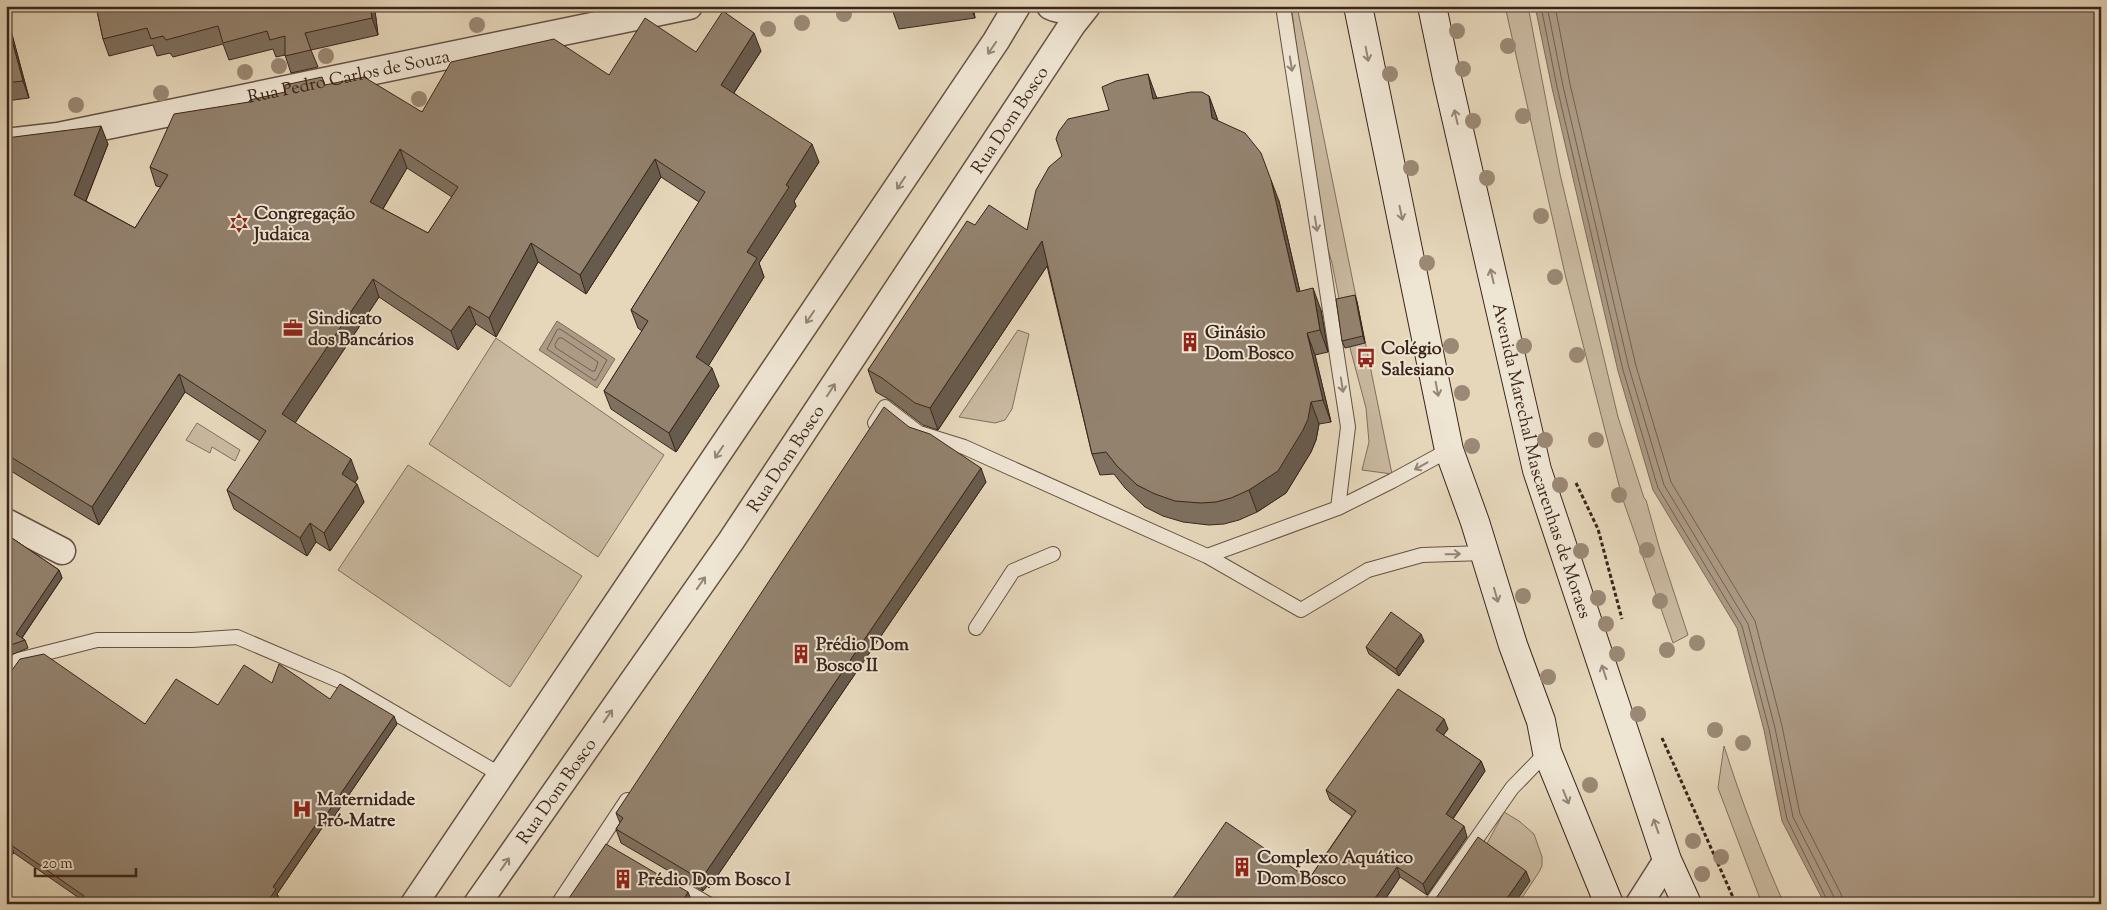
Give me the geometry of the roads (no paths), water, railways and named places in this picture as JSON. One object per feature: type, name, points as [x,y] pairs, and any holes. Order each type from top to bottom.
[{"type":"main road","points":[[1358,6],[1449,450],[1475,522],[1512,645],[1541,721],[1547,752],[1609,904]]},
{"type":"main road","name":"Avenida Marechal Mascarenhas de Moraes","points":[[1432,6],[1537,470],[1667,860],[1687,904]]},
{"type":"street","name":"Rua Pedro Carlos de Souza","points":[[6,142],[58,136],[689,6]]},
{"type":"street","points":[[414,904],[996,41],[1017,6]]},
{"type":"street","points":[[1050,6],[1057,10],[1075,10],[1082,6]]},
{"type":"street","name":"Rua Dom Bosco","points":[[477,904],[731,541],[1072,25],[1087,6]]},
{"type":"street","points":[[6,522],[62,551]]},
{"type":"street","points":[[1639,904],[1667,860]]},
{"type":"lane","points":[[1283,6],[1348,427],[1338,508]]},
{"type":"lane","points":[[869,432],[885,407],[919,433],[964,447],[1207,556],[1301,610],[1368,570],[1422,555],[1484,554]]},
{"type":"lane","points":[[1207,556],[1338,508],[1449,450]]},
{"type":"lane","points":[[976,628],[1013,571],[1053,554]]},
{"type":"lane","points":[[6,678],[18,660],[97,640],[192,640],[237,637],[340,681],[501,775]]},
{"type":"lane","points":[[1431,904],[1512,788],[1547,752]]},
{"type":"lane","points":[[558,904],[604,843],[632,793]]},
{"type":"lane","points":[[658,875],[708,904]]},
{"type":"water","points":[[1535,6],[2101,6],[2101,904],[1825,904],[1782,821],[1764,730],[1737,628],[1653,490],[1618,371],[1552,88]]},
{"type":"water","points":[[557,321],[615,359],[597,388],[539,350]]},
{"type":"place","name":"Congregação Judaica","points":[[239,223]]},
{"type":"place","name":"Sindicato dos Bancários","points":[[293,328]]},
{"type":"place","name":"Ginásio Dom Bosco","points":[[1190,342]]},
{"type":"place","name":"Colégio Salesiano","points":[[1366,358]]},
{"type":"place","name":"Prédio Dom Bosco II","points":[[801,654]]},
{"type":"place","name":"Maternidade Pró-Matre","points":[[302,809]]},
{"type":"place","name":"Complexo Aquático Dom Bosco","points":[[1242,867]]},
{"type":"place","name":"Prédio Dom Bosco I","points":[[623,879]]}]
